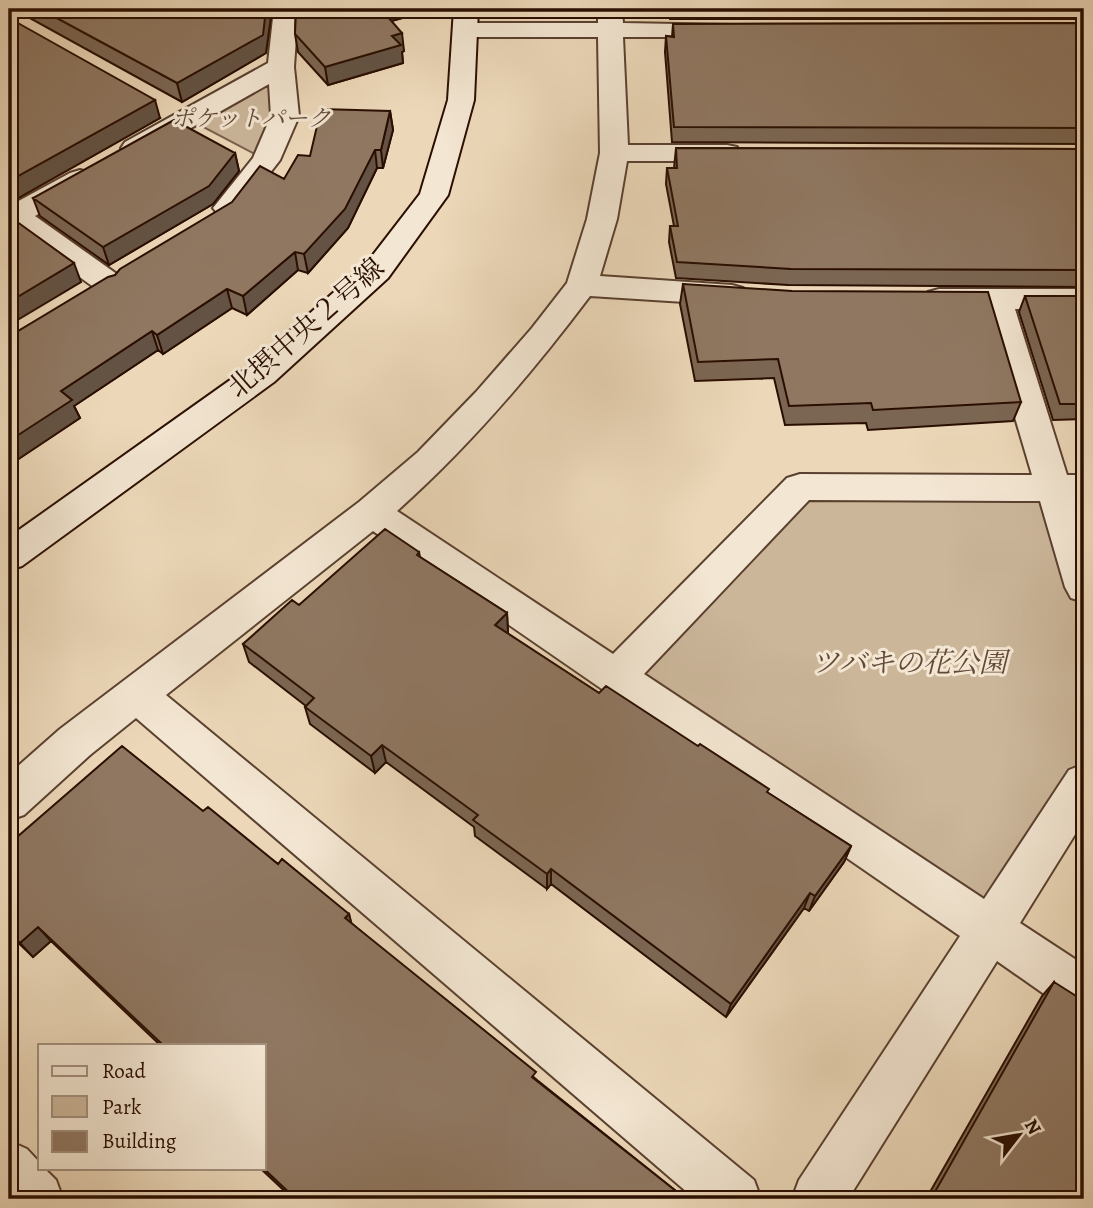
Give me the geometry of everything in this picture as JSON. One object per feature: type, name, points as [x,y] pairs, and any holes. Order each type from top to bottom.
[{"type":"street","points":[[202,226],[225,212],[266,160],[285,116],[281,67],[286,9]]},
{"type":"street","points":[[465,20],[610,20],[750,30]]},
{"type":"street","name":"北摂中央２号線","points":[[9,556],[261,374],[377,271],[434,195],[461,100],[465,20]]},
{"type":"street","points":[[9,801],[75,742],[372,512],[430,461],[488,400],[582,285],[602,219],[614,153],[610,20]]},
{"type":"street","points":[[109,283],[11,214],[176,112],[281,67]]},
{"type":"street","points":[[614,153],[752,153]]},
{"type":"street","points":[[582,285],[761,297]]},
{"type":"street","points":[[913,299],[1084,299]]},
{"type":"street","points":[[996,300],[1069,488],[1084,587]]},
{"type":"street","points":[[615,677],[800,487],[1069,488]]},
{"type":"street","points":[[372,512],[1084,993]]},
{"type":"street","points":[[136,695],[735,1199]]},
{"type":"street","points":[[818,1199],[1084,783]]},
{"type":"street","points":[[9,1167],[37,1199]]},
{"type":"green space","name":"ポケットパーク","points":[[281,67],[266,160],[188,119]]},
{"type":"green space","name":"ツバキの花公園","points":[[800,487],[1054,488],[1084,587],[1084,783],[991,930],[616,677]]},
{"type":"building","points":[[40,9],[266,9],[263,35],[177,83]]},
{"type":"building","points":[[296,9],[381,9],[402,33],[392,36],[401,45],[325,67],[295,34]]},
{"type":"building","points":[[9,18],[155,100],[9,181]]},
{"type":"building","points":[[1084,23],[1084,128],[674,127],[666,36],[674,37],[673,24]]},
{"type":"building","points":[[321,109],[390,111],[381,150],[375,150],[345,209],[304,254],[295,252],[243,296],[227,289],[157,335],[152,331],[61,391],[72,400],[9,441],[9,335],[115,275],[120,269],[232,202],[260,166],[284,179],[298,155],[310,156]]},
{"type":"building","points":[[174,120],[235,153],[209,186],[103,247],[33,198]]},
{"type":"building","points":[[676,148],[1084,149],[1084,270],[791,269],[677,262],[670,226],[678,226],[667,168],[677,168]]},
{"type":"building","points":[[9,216],[74,263],[9,302]]},
{"type":"building","points":[[683,284],[792,291],[988,292],[1021,402],[873,410],[871,403],[789,406],[778,359],[698,362]]},
{"type":"building","points":[[1025,296],[1084,296],[1084,404],[1060,404]]},
{"type":"building","points":[[385,529],[419,552],[417,555],[507,613],[495,625],[599,693],[606,686],[698,746],[700,744],[769,789],[767,792],[851,846],[815,896],[810,893],[731,1004],[551,869],[547,874],[473,820],[478,815],[382,745],[371,756],[305,707],[314,698],[243,644],[292,600],[299,605]]},
{"type":"building","points":[[122,746],[203,811],[208,807],[278,864],[282,859],[349,914],[345,918],[536,1072],[532,1077],[686,1199],[296,1199],[265,1170],[266,1044],[162,1044],[38,927],[20,943],[9,932],[9,844]]},
{"type":"building","points":[[1054,982],[1084,1001],[1084,1199],[948,1199],[936,1190]]}]
